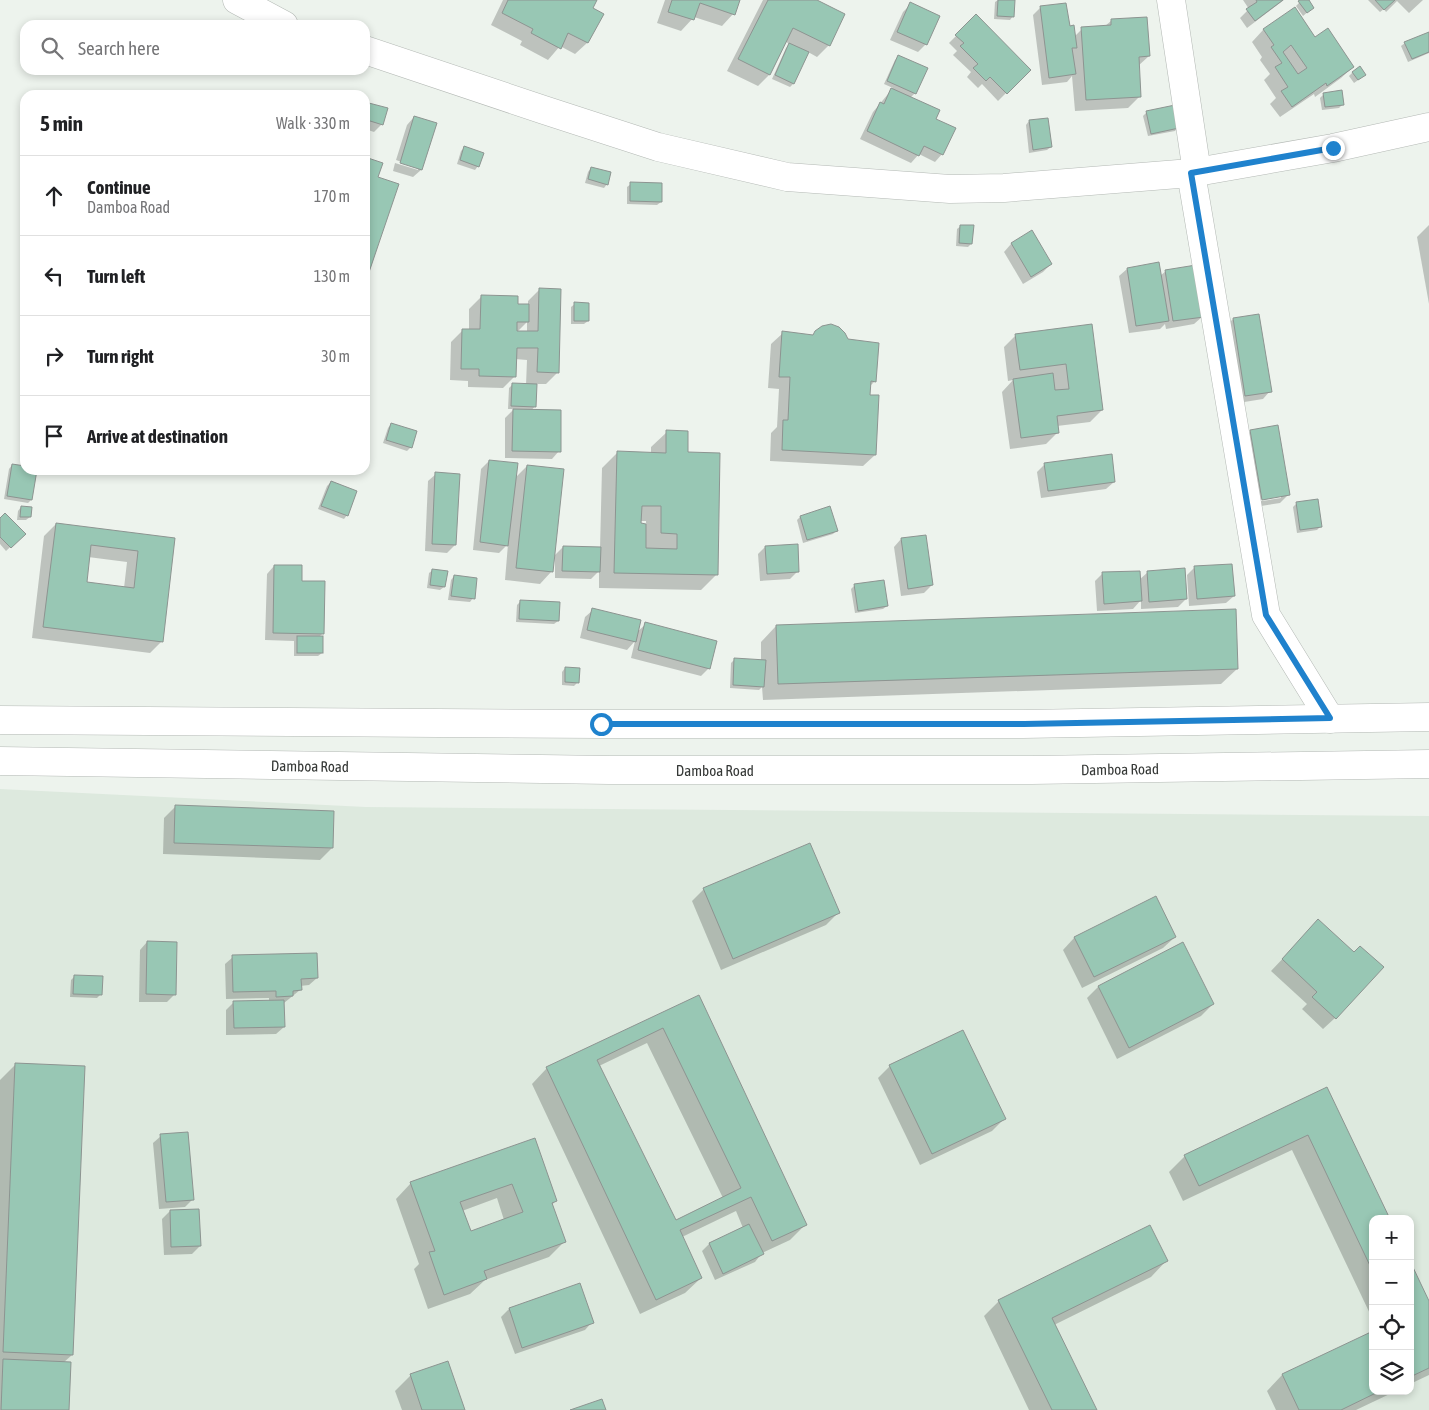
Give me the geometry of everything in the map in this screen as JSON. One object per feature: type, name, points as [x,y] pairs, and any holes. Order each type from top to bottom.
[{"type":"main road","points":[[237,0],[275,20]]},
{"type":"main road","points":[[1170,0],[1194,173],[1266,615],[1330,718]]},
{"type":"main road","points":[[370,52],[658,147],[787,177],[950,189],[1004,188],[1194,173],[1333,148],[1429,127]]},
{"type":"main road","points":[[0,720],[591,724],[1024,724],[1429,717]]},
{"type":"main road","name":"Damboa Road","points":[[0,762],[609,770],[1032,770],[1429,764]]},
{"type":"shaded area","points":[[0,789],[366,807],[1429,816],[1429,1410],[0,1410]]},
{"type":"building","points":[[508,0],[597,0],[593,8],[604,14],[588,43],[568,33],[561,49],[531,33],[533,29],[502,13]]},
{"type":"building","points":[[672,0],[740,0],[735,15],[700,3],[694,20],[668,12]]},
{"type":"building","points":[[768,0],[817,0],[845,14],[830,46],[793,28],[770,75],[738,59]]},
{"type":"building","points":[[998,0],[1015,0],[1014,17],[997,16]]},
{"type":"building","points":[[1256,0],[1283,0],[1255,21],[1246,9],[1257,2]]},
{"type":"building","points":[[1309,0],[1314,8],[1307,13],[1298,1]]},
{"type":"building","points":[[1375,0],[1395,0],[1384,10]]},
{"type":"building","points":[[910,2],[940,16],[927,45],[897,32]]},
{"type":"building","points":[[1066,3],[1070,26],[1074,25],[1077,48],[1072,48],[1076,74],[1049,78],[1040,6]]},
{"type":"building","points":[[1295,7],[1315,37],[1328,28],[1354,67],[1327,86],[1326,83],[1292,107],[1281,91],[1288,87],[1275,67],[1282,63],[1271,47],[1274,45],[1263,29]],"holes":[[[1291,45],[1307,68],[1298,74],[1283,52]]]},
{"type":"building","points":[[976,14],[1031,70],[1007,94],[990,77],[986,81],[973,68],[978,64],[960,46],[964,43],[955,35]]},
{"type":"building","points":[[1147,17],[1150,56],[1139,57],[1141,97],[1086,100],[1081,27],[1111,25],[1111,19]]},
{"type":"building","points":[[1429,32],[1429,52],[1412,59],[1404,42]]},
{"type":"building","points":[[789,43],[809,52],[794,84],[775,75]]},
{"type":"building","points":[[898,55],[928,68],[916,94],[887,81]]},
{"type":"building","points":[[1360,66],[1366,75],[1358,80],[1352,72]]},
{"type":"building","points":[[891,88],[940,110],[936,119],[956,128],[943,155],[924,146],[919,156],[867,131],[880,102],[884,104]]},
{"type":"building","points":[[1342,90],[1344,105],[1325,107],[1323,93]]},
{"type":"building","points":[[370,103],[388,108],[383,125],[370,121]]},
{"type":"building","points":[[1175,105],[1179,128],[1151,134],[1146,111]]},
{"type":"building","points":[[414,116],[437,123],[422,170],[400,163]]},
{"type":"building","points":[[1048,118],[1052,147],[1033,150],[1029,120]]},
{"type":"building","points":[[464,146],[484,153],[479,167],[460,160]]},
{"type":"building","points":[[370,159],[383,163],[378,177],[399,184],[370,269]]},
{"type":"building","points":[[591,167],[611,172],[608,185],[588,179]]},
{"type":"building","points":[[630,182],[662,183],[662,202],[630,201]]},
{"type":"building","points":[[960,225],[974,225],[972,244],[959,243]]},
{"type":"building","points":[[1032,230],[1052,264],[1031,277],[1011,243]]},
{"type":"building","points":[[1159,262],[1169,321],[1136,326],[1127,268]]},
{"type":"building","points":[[1196,265],[1204,317],[1173,321],[1165,270]]},
{"type":"building","points":[[539,288],[561,289],[559,373],[537,372],[538,348],[517,348],[516,377],[479,376],[479,369],[461,369],[462,329],[480,329],[481,295],[518,296],[518,304],[529,304],[529,322],[517,322],[517,331],[538,331]]},
{"type":"building","points":[[574,302],[589,303],[589,321],[574,321]]},
{"type":"building","points":[[1259,314],[1272,392],[1245,396],[1233,318]]},
{"type":"building","points":[[831,324],[839,327],[848,339],[879,343],[876,382],[871,381],[870,395],[879,395],[876,455],[782,450],[783,420],[788,420],[790,377],[779,377],[782,331],[813,335],[822,326]]},
{"type":"building","points":[[1092,324],[1103,410],[1057,416],[1059,433],[1021,438],[1013,379],[1053,373],[1055,390],[1069,389],[1066,364],[1020,370],[1015,334]]},
{"type":"building","points":[[512,383],[537,384],[536,407],[511,406]]},
{"type":"building","points":[[513,409],[561,410],[561,452],[512,451]]},
{"type":"building","points":[[391,423],[417,431],[412,448],[386,440]]},
{"type":"building","points":[[1278,425],[1290,495],[1262,500],[1250,430]]},
{"type":"building","points":[[666,430],[688,431],[688,452],[720,453],[718,575],[614,573],[617,451],[666,453]],"holes":[[[642,506],[661,506],[661,533],[677,534],[677,549],[646,548],[646,524],[641,523]]]},
{"type":"building","points":[[1112,454],[1115,482],[1048,491],[1044,463]]},
{"type":"building","points":[[489,460],[518,463],[508,546],[480,542]]},
{"type":"building","points":[[12,464],[20,465],[20,475],[36,475],[32,500],[7,496]]},
{"type":"building","points":[[527,465],[564,469],[553,572],[516,568]]},
{"type":"building","points":[[435,472],[460,474],[456,545],[432,544]]},
{"type":"building","points":[[331,481],[357,491],[348,516],[321,506]]},
{"type":"building","points":[[1318,499],[1322,527],[1300,530],[1296,502]]},
{"type":"building","points":[[21,506],[32,507],[31,517],[20,517]]},
{"type":"building","points":[[830,506],[838,531],[807,540],[800,516]]},
{"type":"building","points":[[5,513],[26,534],[11,548],[0,537],[0,518]]},
{"type":"building","points":[[56,523],[175,538],[163,642],[43,627]],"holes":[[[91,545],[138,551],[134,588],[87,582]]]},
{"type":"building","points":[[926,535],[933,585],[908,589],[901,538]]},
{"type":"building","points":[[798,544],[799,572],[767,574],[765,546]]},
{"type":"building","points":[[563,546],[601,547],[600,572],[562,571]]},
{"type":"building","points":[[1232,564],[1235,596],[1197,599],[1194,566]]},
{"type":"building","points":[[274,565],[302,565],[302,581],[325,581],[324,634],[273,633]]},
{"type":"building","points":[[1185,568],[1187,599],[1149,602],[1147,571]]},
{"type":"building","points":[[432,569],[448,571],[445,587],[430,585]]},
{"type":"building","points":[[1140,571],[1142,601],[1104,604],[1102,572]]},
{"type":"building","points":[[454,575],[477,578],[475,599],[451,596]]},
{"type":"building","points":[[884,580],[888,606],[858,611],[854,584]]},
{"type":"building","points":[[520,600],[560,602],[559,621],[519,619]]},
{"type":"building","points":[[592,608],[641,620],[636,642],[587,630]]},
{"type":"building","points":[[1236,609],[1238,669],[778,684],[776,625]]},
{"type":"building","points":[[645,622],[717,641],[710,669],[638,650]]},
{"type":"building","points":[[297,636],[323,636],[323,653],[297,653]]},
{"type":"building","points":[[734,658],[766,660],[764,687],[733,685]]},
{"type":"building","points":[[565,667],[580,668],[579,683],[565,682]]},
{"type":"building","points":[[175,805],[334,811],[333,848],[174,843]]},
{"type":"building","points":[[810,843],[840,913],[733,959],[703,888]]},
{"type":"building","points":[[1156,896],[1176,937],[1094,977],[1074,937]]},
{"type":"building","points":[[1318,919],[1354,952],[1360,946],[1384,967],[1336,1019],[1312,997],[1317,992],[1282,959]]},
{"type":"building","points":[[147,941],[177,942],[176,995],[146,994]]},
{"type":"building","points":[[1183,942],[1214,1004],[1129,1048],[1098,986]]},
{"type":"building","points":[[317,953],[318,978],[301,979],[302,990],[293,991],[293,996],[276,997],[276,991],[233,992],[232,955]]},
{"type":"building","points":[[74,975],[103,976],[102,995],[73,994]]},
{"type":"building","points":[[699,995],[807,1225],[772,1241],[751,1197],[680,1230],[702,1278],[656,1300],[546,1067]],"holes":[[[663,1028],[741,1188],[676,1220],[597,1060]]]},
{"type":"building","points":[[284,1000],[285,1027],[234,1028],[233,1001]]},
{"type":"building","points":[[963,1030],[1006,1119],[932,1154],[889,1065]]},
{"type":"building","points":[[15,1063],[85,1066],[73,1355],[3,1352]]},
{"type":"building","points":[[1327,1087],[1388,1215],[1369,1215],[1369,1264],[1308,1135],[1199,1186],[1184,1155]]},
{"type":"building","points":[[188,1132],[194,1200],[166,1202],[160,1134]]},
{"type":"building","points":[[535,1138],[557,1201],[552,1203],[566,1242],[484,1271],[487,1279],[444,1295],[429,1252],[435,1251],[410,1182]],"holes":[[[512,1184],[523,1212],[471,1231],[460,1202]]]},
{"type":"building","points":[[199,1209],[201,1246],[171,1247],[170,1210]]},
{"type":"building","points":[[749,1224],[764,1254],[723,1274],[709,1243]]},
{"type":"building","points":[[1150,1225],[1168,1261],[1052,1318],[1097,1410],[1052,1410],[998,1300]]},
{"type":"building","points":[[1414,1269],[1429,1301],[1429,1368],[1414,1375]]},
{"type":"building","points":[[580,1283],[594,1323],[522,1348],[509,1308]]},
{"type":"building","points":[[1369,1333],[1369,1395],[1372,1395],[1341,1410],[1299,1410],[1282,1374]]},
{"type":"building","points":[[3,1359],[71,1362],[69,1410],[1,1410]]},
{"type":"building","points":[[448,1361],[465,1410],[422,1410],[410,1374]]},
{"type":"building","points":[[602,1399],[606,1410],[570,1410]]},
{"type":"route","points":[[601,724],[1024,724],[1330,718],[1266,615],[1191,173],[1333,148]]}]
